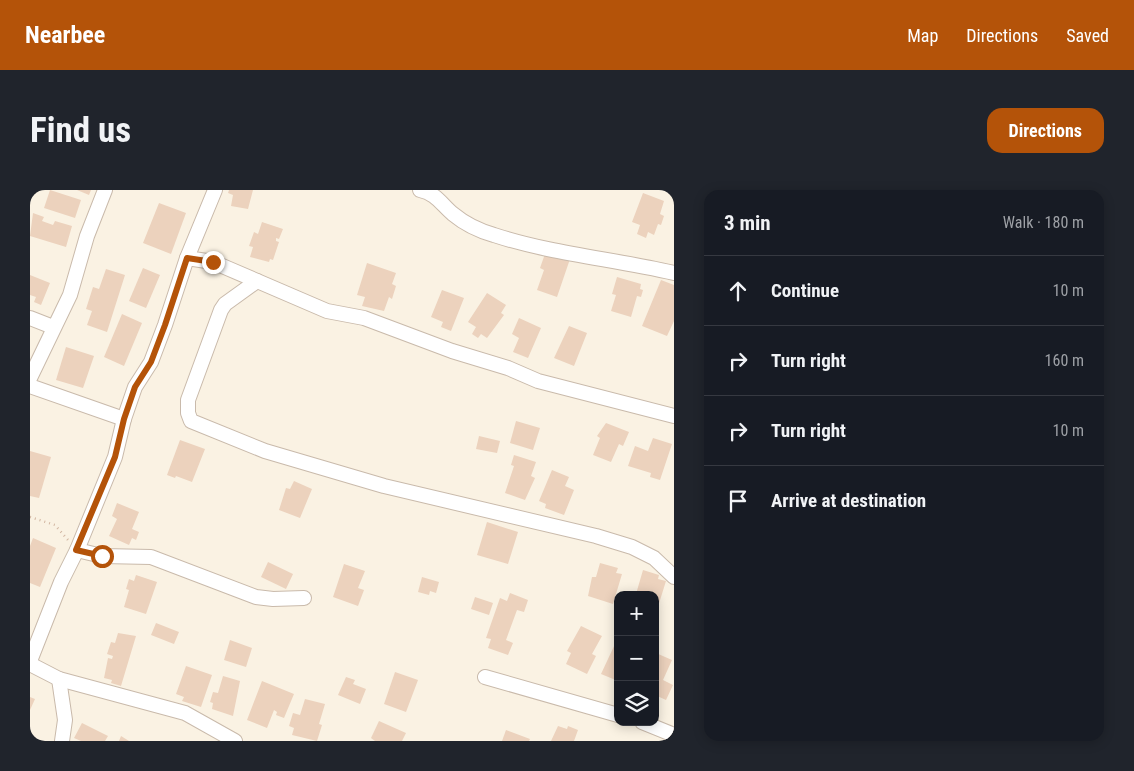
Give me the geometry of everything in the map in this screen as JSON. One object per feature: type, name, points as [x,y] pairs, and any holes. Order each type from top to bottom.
[{"type":"street","points":[[30,378],[70,295],[87,236],[105,190]]},
{"type":"street","points":[[215,190],[187,258],[151,362],[135,387],[124,419],[115,457],[61,582],[30,662],[60,679],[185,712],[236,741]]},
{"type":"street","points":[[420,190],[428,191],[454,215],[468,224],[494,235],[540,248],[627,262],[674,273]]},
{"type":"street","points":[[187,258],[213,262],[327,311],[364,318],[452,351],[508,368],[538,381],[674,416]]},
{"type":"street","points":[[257,281],[224,304],[221,310],[188,400],[188,413],[191,421],[265,451],[384,486],[486,509],[632,547],[654,558],[674,577]]},
{"type":"street","points":[[30,318],[53,327]]},
{"type":"street","points":[[30,386],[124,419]]},
{"type":"street","points":[[76,550],[102,556],[151,557],[256,597],[273,599],[304,598]]},
{"type":"street","points":[[485,677],[614,714]]},
{"type":"street","points":[[60,679],[65,720],[62,741]]},
{"type":"street","points":[[652,726],[674,735]]},
{"type":"path","points":[[30,517],[55,525],[76,550]]},
{"type":"building","points":[[50,190],[81,200],[75,218],[44,208]]},
{"type":"building","points":[[77,190],[91,190],[89,195]]},
{"type":"building","points":[[229,190],[253,190],[248,209],[231,206],[233,195],[228,193]]},
{"type":"building","points":[[643,193],[664,201],[660,214],[664,216],[661,225],[658,224],[654,235],[648,232],[646,238],[637,234],[640,225],[632,222]]},
{"type":"building","points":[[159,203],[186,213],[171,254],[143,243]]},
{"type":"building","points":[[33,213],[44,217],[42,221],[53,225],[55,221],[72,226],[66,247],[30,236]]},
{"type":"building","points":[[262,222],[283,229],[279,239],[276,238],[276,241],[279,242],[273,260],[270,259],[269,262],[250,257],[253,247],[249,246],[254,232],[258,234]]},
{"type":"building","points":[[546,251],[570,259],[557,297],[537,290],[544,270],[540,268]]},
{"type":"building","points":[[367,263],[396,273],[392,284],[396,286],[392,299],[389,297],[384,311],[362,306],[365,297],[357,295]]},
{"type":"building","points":[[143,268],[160,275],[146,308],[129,301]]},
{"type":"building","points":[[106,269],[125,275],[107,332],[87,325],[92,311],[86,309],[93,287],[99,289]]},
{"type":"building","points":[[30,275],[50,283],[41,305],[34,302],[36,297],[30,295]]},
{"type":"building","points":[[617,277],[641,284],[640,289],[643,290],[641,297],[637,296],[631,317],[611,311],[616,295],[612,294]]},
{"type":"building","points":[[661,280],[674,285],[674,321],[667,336],[642,326]]},
{"type":"building","points":[[442,290],[464,298],[451,331],[441,327],[443,322],[431,317]]},
{"type":"building","points":[[487,293],[506,305],[501,313],[504,315],[487,338],[481,334],[478,338],[472,334],[476,327],[468,322]]},
{"type":"building","points":[[122,314],[142,323],[124,366],[104,357]]},
{"type":"building","points":[[519,318],[541,328],[528,358],[513,352],[519,338],[512,334]]},
{"type":"building","points":[[569,326],[587,333],[574,366],[554,358]]},
{"type":"building","points":[[66,347],[94,356],[83,388],[56,380]]},
{"type":"building","points":[[516,421],[540,428],[533,450],[510,443]]},
{"type":"building","points":[[606,423],[629,432],[623,446],[619,444],[611,462],[593,455],[600,438],[597,436]]},
{"type":"building","points":[[479,436],[500,441],[497,453],[476,449]]},
{"type":"building","points":[[653,438],[672,444],[660,480],[650,477],[651,473],[628,466],[635,446],[648,451]]},
{"type":"building","points":[[180,440],[205,449],[192,482],[167,475]]},
{"type":"building","points":[[30,451],[51,457],[39,498],[30,496]]},
{"type":"building","points":[[514,455],[536,462],[531,476],[535,478],[525,500],[505,493],[514,466],[511,465]]},
{"type":"building","points":[[552,470],[569,477],[565,486],[574,490],[564,515],[545,508],[546,504],[539,501]]},
{"type":"building","points":[[294,481],[312,489],[300,518],[279,510],[286,488],[290,489]]},
{"type":"building","points":[[117,503],[139,512],[132,529],[139,532],[136,540],[132,538],[129,545],[109,536],[117,519],[112,516]]},
{"type":"building","points":[[487,522],[518,532],[508,564],[477,555]]},
{"type":"building","points":[[33,538],[56,548],[40,587],[30,583],[30,546]]},
{"type":"building","points":[[268,562],[293,574],[286,589],[261,577]]},
{"type":"building","points":[[600,563],[618,568],[616,573],[622,574],[617,591],[614,591],[613,604],[588,596],[592,577],[596,577]]},
{"type":"building","points":[[344,564],[365,571],[358,588],[364,590],[358,606],[333,597]]},
{"type":"building","points":[[643,570],[659,575],[658,579],[666,581],[659,603],[659,591],[637,591]]},
{"type":"building","points":[[136,575],[157,582],[146,614],[124,607],[129,590],[126,589],[129,579],[134,581]]},
{"type":"building","points":[[422,577],[439,582],[436,593],[430,591],[429,595],[418,592]]},
{"type":"building","points":[[510,593],[528,600],[524,612],[517,610],[506,640],[513,643],[508,655],[488,648],[491,639],[486,638],[500,598],[507,601]]},
{"type":"building","points":[[475,597],[493,603],[489,615],[471,609]]},
{"type":"building","points":[[156,623],[179,632],[174,644],[151,635]]},
{"type":"building","points":[[581,626],[602,636],[592,654],[596,656],[587,674],[566,664],[571,653],[567,651]]},
{"type":"building","points":[[118,633],[136,636],[121,686],[111,683],[112,680],[104,678],[108,658],[112,659],[113,656],[107,654],[111,642],[115,643]]},
{"type":"building","points":[[230,640],[252,648],[246,667],[224,660]]},
{"type":"building","points":[[614,646],[614,679],[601,674]]},
{"type":"building","points":[[659,654],[672,660],[663,680],[673,685],[666,700],[659,697]]},
{"type":"building","points":[[186,666],[212,675],[201,707],[182,701],[184,697],[176,694]]},
{"type":"building","points":[[395,672],[418,680],[406,712],[384,704]]},
{"type":"building","points":[[223,676],[240,681],[233,716],[212,709],[213,703],[210,702],[213,692],[218,693]]},
{"type":"building","points":[[346,677],[355,680],[353,684],[366,689],[360,704],[338,695]]},
{"type":"building","points":[[262,681],[294,694],[284,718],[276,715],[277,712],[274,710],[267,728],[247,720]]},
{"type":"building","points":[[30,697],[35,699],[30,710]]},
{"type":"building","points":[[305,699],[325,704],[319,724],[322,725],[317,741],[292,735],[294,728],[289,726],[293,713],[300,715]]},
{"type":"building","points":[[379,721],[406,733],[402,741],[375,741],[371,738]]},
{"type":"building","points":[[82,723],[108,736],[105,741],[81,741],[74,738]]},
{"type":"building","points":[[558,726],[567,729],[568,726],[578,730],[574,741],[551,741]]},
{"type":"building","points":[[506,730],[530,739],[529,741],[502,741]]},
{"type":"building","points":[[121,736],[129,741],[119,741]]},
{"type":"route","points":[[102,556],[76,550],[99,500],[115,457],[124,419],[135,387],[151,362],[187,258],[213,262]]}]
